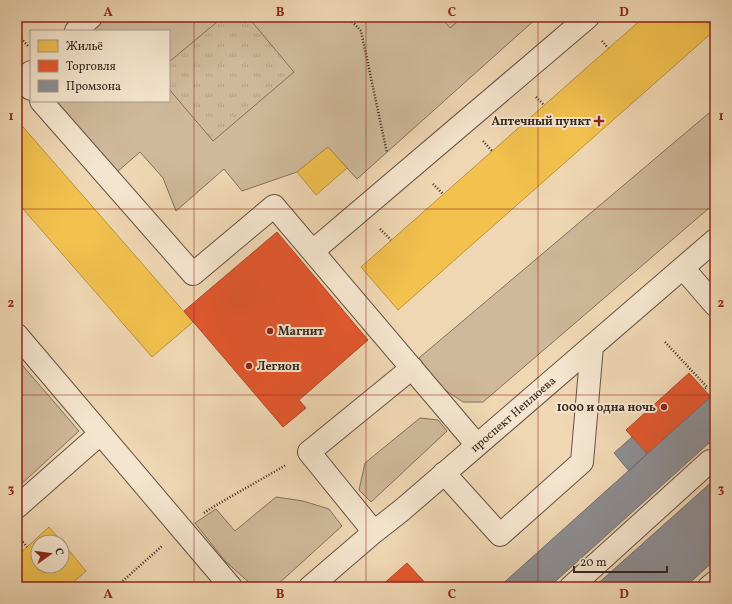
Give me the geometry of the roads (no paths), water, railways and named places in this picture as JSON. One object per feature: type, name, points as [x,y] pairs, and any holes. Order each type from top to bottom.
[{"type":"street","points":[[77,30],[91,17]]},
{"type":"street","points":[[313,251],[588,17]]},
{"type":"street","points":[[30,73],[22,80],[30,88]]},
{"type":"street","points":[[42,102],[193,274],[274,206],[477,445]]},
{"type":"street","name":"проспект Неплюева","points":[[310,587],[402,510],[715,240]]},
{"type":"street","points":[[682,268],[715,305]]},
{"type":"street","points":[[17,335],[231,587]]},
{"type":"street","points":[[444,473],[500,535],[582,462],[592,346]]},
{"type":"street","points":[[374,532],[309,452],[412,368]]},
{"type":"street","points":[[17,507],[100,434]]},
{"type":"street","points":[[571,587],[710,461]]},
{"type":"street","points":[[709,587],[715,582]]},
{"type":"place","name":"Аптечный пункт","points":[[599,121]]},
{"type":"place","name":"Магнит","points":[[270,331]]},
{"type":"place","name":"Легион","points":[[249,366]]},
{"type":"place","name":"1000 и одна ночь","points":[[664,407]]}]
